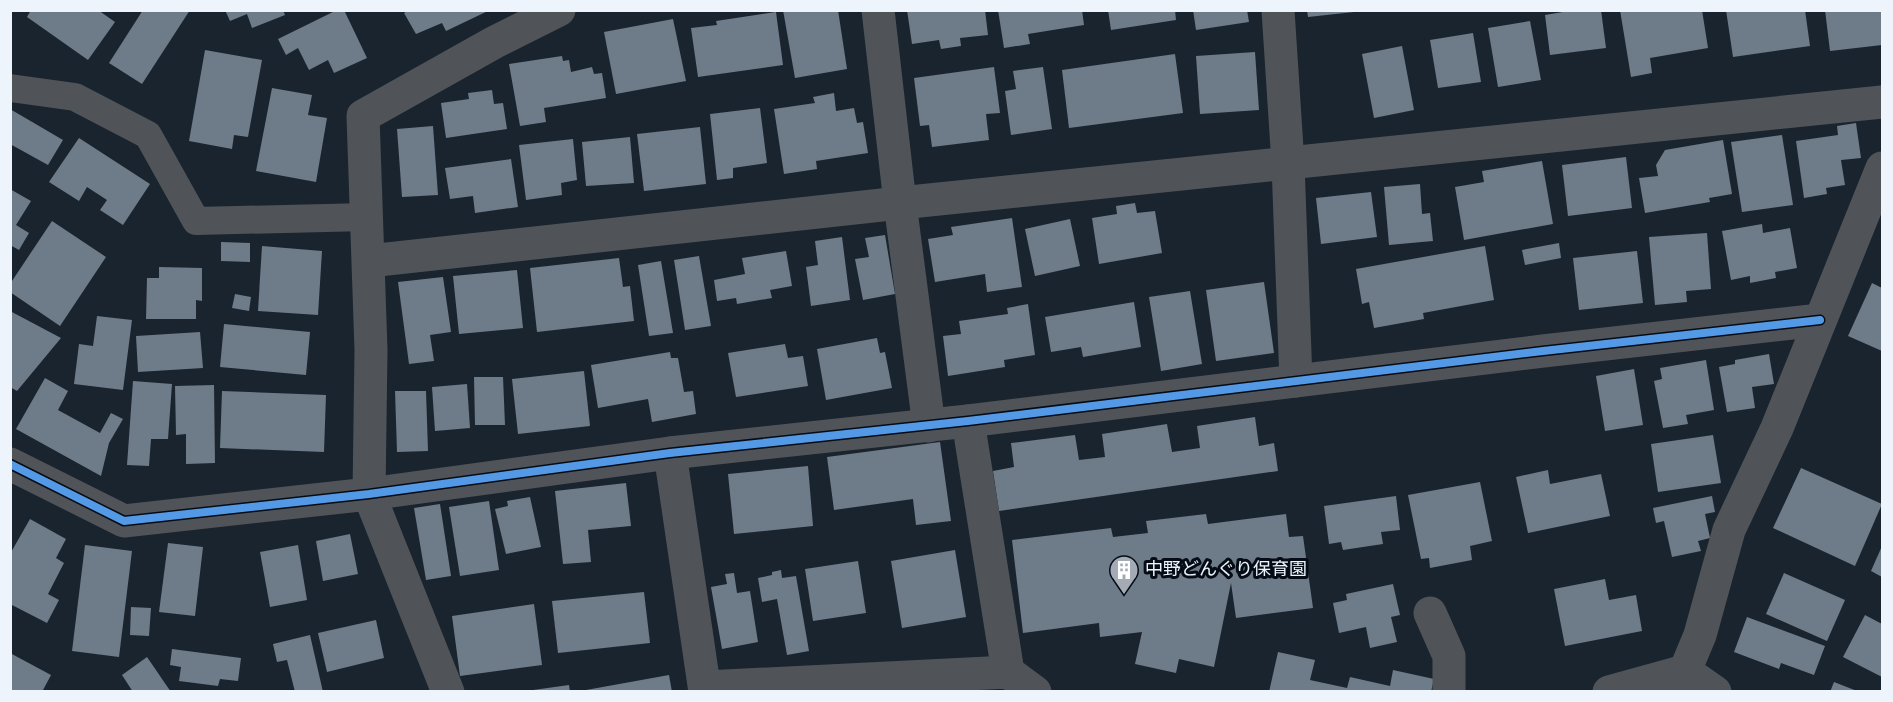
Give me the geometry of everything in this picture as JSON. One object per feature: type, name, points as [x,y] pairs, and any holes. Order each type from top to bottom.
[{"type":"street","points":[[448,692],[369,494],[371,350],[363,116],[495,42],[559,10]]},
{"type":"street","points":[[878,10],[928,426]]},
{"type":"street","points":[[1278,10],[1288,164],[1296,381]]},
{"type":"street","points":[[369,261],[900,203],[1882,102]]},
{"type":"street","points":[[1683,682],[1700,635],[1729,530],[1777,428],[1882,168]]},
{"type":"street","points":[[10,464],[124,521],[369,494],[670,453],[928,426],[1820,320]]},
{"type":"street","points":[[968,421],[1008,672]]},
{"type":"street","points":[[670,453],[705,689],[1008,672],[1035,692]]},
{"type":"street","points":[[1430,613],[1449,656],[1449,692]]},
{"type":"street","points":[[1609,692],[1683,682],[1715,692]]},
{"type":"lane","points":[[10,88],[75,97],[148,135],[196,221],[367,217]]},
{"type":"building","points":[[31,10],[98,10],[115,22],[88,60],[27,17]]},
{"type":"building","points":[[143,10],[190,10],[142,84],[109,63]]},
{"type":"building","points":[[225,10],[283,10],[285,15],[252,28],[247,14],[230,21]]},
{"type":"building","points":[[337,10],[344,10],[367,58],[334,73],[328,60],[309,70],[298,48],[286,55],[278,39]]},
{"type":"building","points":[[409,10],[490,10],[446,31],[442,23],[416,34],[404,13]]},
{"type":"building","points":[[783,10],[838,10],[847,69],[795,78]]},
{"type":"building","points":[[907,10],[985,10],[988,35],[960,38],[961,46],[941,49],[939,40],[912,44]]},
{"type":"building","points":[[998,10],[1082,10],[1084,25],[1028,34],[1030,44],[1004,48]]},
{"type":"building","points":[[1108,10],[1175,10],[1176,20],[1111,30]]},
{"type":"building","points":[[1193,10],[1247,10],[1249,22],[1196,30]]},
{"type":"building","points":[[1307,10],[1354,10],[1354,12],[1308,17]]},
{"type":"building","points":[[1575,10],[1601,10],[1606,48],[1550,55],[1545,15]]},
{"type":"building","points":[[1620,10],[1702,10],[1708,48],[1650,58],[1652,73],[1631,77]]},
{"type":"building","points":[[1726,10],[1805,10],[1810,46],[1733,57]]},
{"type":"building","points":[[1825,10],[1882,10],[1882,45],[1830,51]]},
{"type":"building","points":[[776,12],[783,65],[698,77],[691,28],[717,25],[716,21]]},
{"type":"building","points":[[673,19],[686,81],[616,94],[604,32]]},
{"type":"building","points":[[1530,21],[1541,80],[1498,87],[1488,28]]},
{"type":"building","points":[[1473,33],[1481,82],[1438,88],[1430,40]]},
{"type":"building","points":[[1402,46],[1414,110],[1374,118],[1362,54]]},
{"type":"building","points":[[205,50],[262,60],[248,137],[234,135],[232,149],[189,141]]},
{"type":"building","points":[[1255,52],[1259,110],[1200,114],[1196,56]]},
{"type":"building","points":[[1175,54],[1183,113],[1069,128],[1062,70]]},
{"type":"building","points":[[562,56],[563,61],[569,60],[571,72],[592,67],[594,74],[602,73],[606,98],[544,108],[546,122],[520,126],[509,64]]},
{"type":"building","points":[[994,67],[1000,113],[986,114],[989,140],[932,147],[929,125],[920,126],[914,78]]},
{"type":"building","points":[[1043,67],[1052,129],[1011,135],[1005,91],[1016,89],[1013,71]]},
{"type":"building","points":[[272,88],[312,95],[308,115],[327,118],[316,182],[256,171]]},
{"type":"building","points":[[492,90],[494,104],[503,103],[507,129],[446,138],[441,103],[469,99],[468,93]]},
{"type":"building","points":[[834,93],[836,111],[854,108],[857,123],[863,122],[868,153],[816,161],[817,169],[784,174],[774,109],[815,103],[813,97]]},
{"type":"building","points":[[760,108],[767,163],[733,168],[733,178],[717,180],[710,114]]},
{"type":"building","points":[[10,109],[63,140],[48,165],[10,144]]},
{"type":"building","points":[[1856,123],[1861,158],[1841,160],[1845,185],[1826,188],[1827,194],[1804,198],[1796,141],[1838,135],[1837,126]]},
{"type":"building","points":[[433,126],[438,195],[402,197],[397,129]]},
{"type":"building","points":[[700,127],[706,184],[644,191],[637,134]]},
{"type":"building","points":[[1782,135],[1793,205],[1742,212],[1731,142]]},
{"type":"building","points":[[630,137],[634,183],[586,186],[582,142]]},
{"type":"building","points":[[79,138],[150,184],[123,225],[100,210],[107,200],[87,187],[79,201],[49,182]]},
{"type":"building","points":[[573,139],[577,180],[561,183],[562,195],[526,200],[519,145]]},
{"type":"building","points":[[1723,140],[1732,194],[1709,198],[1710,202],[1645,213],[1639,178],[1658,176],[1656,165],[1665,150]]},
{"type":"building","points":[[1626,157],[1632,208],[1568,216],[1562,165]]},
{"type":"building","points":[[511,159],[518,207],[475,213],[473,196],[450,199],[445,168]]},
{"type":"building","points":[[1542,161],[1553,224],[1464,240],[1455,187],[1484,182],[1482,171]]},
{"type":"building","points":[[1420,184],[1422,214],[1430,213],[1433,241],[1389,245],[1384,187]]},
{"type":"building","points":[[10,189],[31,201],[16,225],[29,233],[19,250],[10,245]]},
{"type":"building","points":[[1371,192],[1377,237],[1321,244],[1316,198]]},
{"type":"building","points":[[1135,203],[1137,213],[1155,211],[1162,253],[1099,264],[1092,218],[1117,214],[1116,206]]},
{"type":"building","points":[[1012,218],[1022,287],[987,292],[985,274],[935,282],[928,239],[953,235],[951,227]]},
{"type":"building","points":[[1070,219],[1080,266],[1035,276],[1025,229]]},
{"type":"building","points":[[52,221],[106,257],[60,326],[10,292],[10,284]]},
{"type":"building","points":[[1762,224],[1763,233],[1790,228],[1797,268],[1775,272],[1776,278],[1750,283],[1750,276],[1731,280],[1722,231]]},
{"type":"building","points":[[1707,233],[1711,289],[1686,291],[1687,302],[1655,305],[1649,237]]},
{"type":"building","points":[[885,235],[895,294],[863,300],[855,259],[869,257],[865,238]]},
{"type":"building","points":[[842,237],[850,300],[811,306],[806,267],[818,265],[815,241]]},
{"type":"building","points":[[221,242],[250,243],[250,262],[221,261]]},
{"type":"building","points":[[1559,243],[1561,258],[1525,265],[1522,250]]},
{"type":"building","points":[[262,246],[322,251],[318,315],[258,311]]},
{"type":"building","points":[[1485,246],[1494,300],[1423,313],[1424,319],[1374,328],[1369,302],[1362,304],[1356,269]]},
{"type":"building","points":[[786,251],[792,286],[770,290],[772,298],[737,304],[736,298],[717,301],[714,280],[745,274],[742,258]]},
{"type":"building","points":[[1637,251],[1643,303],[1579,310],[1573,258]]},
{"type":"building","points":[[699,256],[711,326],[685,330],[674,260]]},
{"type":"building","points":[[619,258],[623,287],[630,286],[634,321],[537,332],[530,268]]},
{"type":"building","points":[[661,261],[673,333],[649,336],[638,265]]},
{"type":"building","points":[[159,267],[202,268],[202,301],[196,300],[196,319],[146,319],[147,278],[159,278]]},
{"type":"building","points":[[517,270],[523,328],[459,334],[453,276]]},
{"type":"building","points":[[443,277],[451,332],[430,335],[434,361],[409,364],[398,282]]},
{"type":"building","points":[[1264,282],[1274,353],[1216,361],[1206,290]]},
{"type":"building","points":[[1872,283],[1882,288],[1882,351],[1848,336]]},
{"type":"building","points":[[1190,291],[1202,364],[1161,371],[1149,297]]},
{"type":"building","points":[[235,294],[251,297],[249,311],[232,308]]},
{"type":"building","points":[[1134,302],[1141,347],[1083,357],[1081,347],[1051,352],[1045,317]]},
{"type":"building","points":[[1028,304],[1035,355],[1004,360],[1005,367],[948,376],[943,336],[961,334],[959,321],[1008,314],[1007,308]]},
{"type":"building","points":[[10,311],[61,338],[17,391],[10,387]]},
{"type":"building","points":[[97,316],[132,320],[123,390],[74,384],[79,344],[93,346]]},
{"type":"building","points":[[224,324],[310,332],[306,375],[220,367]]},
{"type":"building","points":[[200,332],[203,368],[138,372],[136,336]]},
{"type":"building","points":[[877,338],[880,353],[885,352],[892,388],[826,400],[817,349]]},
{"type":"building","points":[[785,344],[788,358],[803,356],[808,386],[736,397],[728,353]]},
{"type":"building","points":[[670,352],[671,358],[678,358],[684,392],[693,391],[696,414],[652,422],[648,399],[598,408],[591,365]]},
{"type":"building","points":[[1769,354],[1774,384],[1752,387],[1755,408],[1727,412],[1719,367],[1735,364],[1735,360]]},
{"type":"building","points":[[1706,360],[1714,410],[1686,415],[1688,424],[1663,428],[1654,381],[1662,379],[1660,368]]},
{"type":"building","points":[[1634,369],[1643,425],[1605,431],[1596,376]]},
{"type":"building","points":[[584,371],[590,426],[518,434],[512,379]]},
{"type":"building","points":[[474,377],[503,377],[505,425],[475,425]]},
{"type":"building","points":[[45,378],[68,391],[58,410],[100,433],[111,413],[123,419],[109,443],[101,476],[16,429]]},
{"type":"building","points":[[133,381],[172,384],[168,439],[151,439],[149,466],[127,465]]},
{"type":"building","points":[[467,384],[470,428],[435,431],[432,387]]},
{"type":"building","points":[[214,385],[215,463],[186,464],[186,434],[176,435],[175,386]]},
{"type":"building","points":[[222,391],[326,395],[324,452],[220,448]]},
{"type":"building","points":[[395,391],[426,391],[428,451],[397,452]]},
{"type":"building","points":[[1255,417],[1259,446],[1274,443],[1278,471],[999,511],[993,471],[1014,467],[1011,443],[1075,435],[1079,460],[1105,457],[1102,434],[1167,424],[1172,452],[1200,448],[1197,426]]},
{"type":"building","points":[[1713,435],[1721,483],[1658,492],[1651,444]]},
{"type":"building","points":[[940,442],[951,521],[916,525],[913,499],[834,510],[827,457]]},
{"type":"building","points":[[808,466],[813,526],[734,534],[728,474]]},
{"type":"building","points":[[1801,468],[1882,504],[1855,566],[1773,528]]},
{"type":"building","points":[[1548,470],[1550,484],[1601,474],[1610,516],[1528,533],[1516,477]]},
{"type":"building","points":[[1480,482],[1492,541],[1470,546],[1472,560],[1430,568],[1429,558],[1421,559],[1408,495]]},
{"type":"building","points":[[626,483],[631,526],[588,530],[591,562],[563,564],[555,491]]},
{"type":"building","points":[[1396,496],[1400,530],[1381,532],[1383,544],[1343,550],[1341,542],[1329,544],[1324,506]]},
{"type":"building","points":[[1712,496],[1715,512],[1705,514],[1710,538],[1698,541],[1701,551],[1672,557],[1664,521],[1656,523],[1653,508]]},
{"type":"building","points":[[530,497],[541,547],[506,554],[495,509],[508,506],[507,501]]},
{"type":"building","points":[[489,501],[499,570],[460,576],[449,507]]},
{"type":"building","points":[[440,504],[451,576],[426,580],[414,508]]},
{"type":"building","name":"中野どんぐり保育園","points":[[1206,514],[1208,524],[1286,514],[1289,537],[1303,536],[1313,608],[1236,618],[1231,583],[1214,667],[1179,659],[1176,673],[1135,664],[1142,632],[1100,637],[1099,623],[1023,633],[1012,540],[1111,528],[1113,537],[1148,533],[1146,521]]},
{"type":"building","points":[[30,519],[66,539],[56,558],[64,563],[48,594],[59,600],[47,623],[10,604],[10,554]]},
{"type":"building","points":[[350,534],[358,574],[323,581],[316,541]]},
{"type":"building","points":[[168,543],[203,547],[195,616],[159,612]]},
{"type":"building","points":[[85,545],[132,551],[119,657],[72,651]]},
{"type":"building","points":[[298,545],[307,600],[270,607],[260,552]]},
{"type":"building","points":[[1882,546],[1882,577],[1871,571]]},
{"type":"building","points":[[955,550],[966,617],[902,628],[891,561]]},
{"type":"building","points":[[858,561],[866,613],[813,621],[805,569]]},
{"type":"building","points":[[781,570],[782,578],[796,576],[809,651],[787,655],[777,599],[762,602],[758,578]]},
{"type":"building","points":[[734,573],[737,593],[750,591],[758,642],[722,649],[711,587],[727,584],[725,574]]},
{"type":"building","points":[[1784,573],[1845,600],[1827,641],[1766,614]]},
{"type":"building","points":[[1605,579],[1609,600],[1636,595],[1642,631],[1565,646],[1554,589]]},
{"type":"building","points":[[1393,584],[1400,615],[1391,617],[1397,642],[1370,648],[1366,627],[1339,633],[1333,603],[1347,600],[1346,594]]},
{"type":"building","points":[[644,592],[650,643],[558,653],[552,601]]},
{"type":"building","points":[[534,604],[542,665],[460,676],[452,616]]},
{"type":"building","points":[[131,607],[151,608],[149,636],[130,635]]},
{"type":"building","points":[[1865,615],[1882,624],[1882,677],[1843,657]]},
{"type":"building","points":[[1747,617],[1825,646],[1814,675],[1781,663],[1779,669],[1734,652]]},
{"type":"building","points":[[376,620],[384,658],[327,672],[318,633]]},
{"type":"building","points":[[310,635],[323,692],[295,692],[287,660],[277,662],[273,644]]},
{"type":"building","points":[[172,649],[241,658],[238,681],[220,679],[218,686],[179,681],[181,667],[170,665]]},
{"type":"building","points":[[1278,652],[1315,660],[1310,680],[1347,688],[1350,677],[1390,686],[1393,670],[1434,679],[1431,692],[1269,692]]},
{"type":"building","points":[[10,653],[51,675],[42,692],[10,692]]},
{"type":"building","points":[[147,657],[171,692],[133,692],[122,675]]},
{"type":"building","points":[[669,675],[672,692],[586,692],[586,690]]},
{"type":"building","points":[[1834,682],[1857,691],[1857,692],[1830,692]]},
{"type":"building","points":[[569,685],[570,692],[533,692],[533,690]]},
{"type":"cycle path","points":[[10,464],[124,521],[369,494],[670,453],[968,421],[1543,351],[1820,320]]},
{"type":"place","name":"中野どんぐり保育園","points":[[1124,596]]}]
